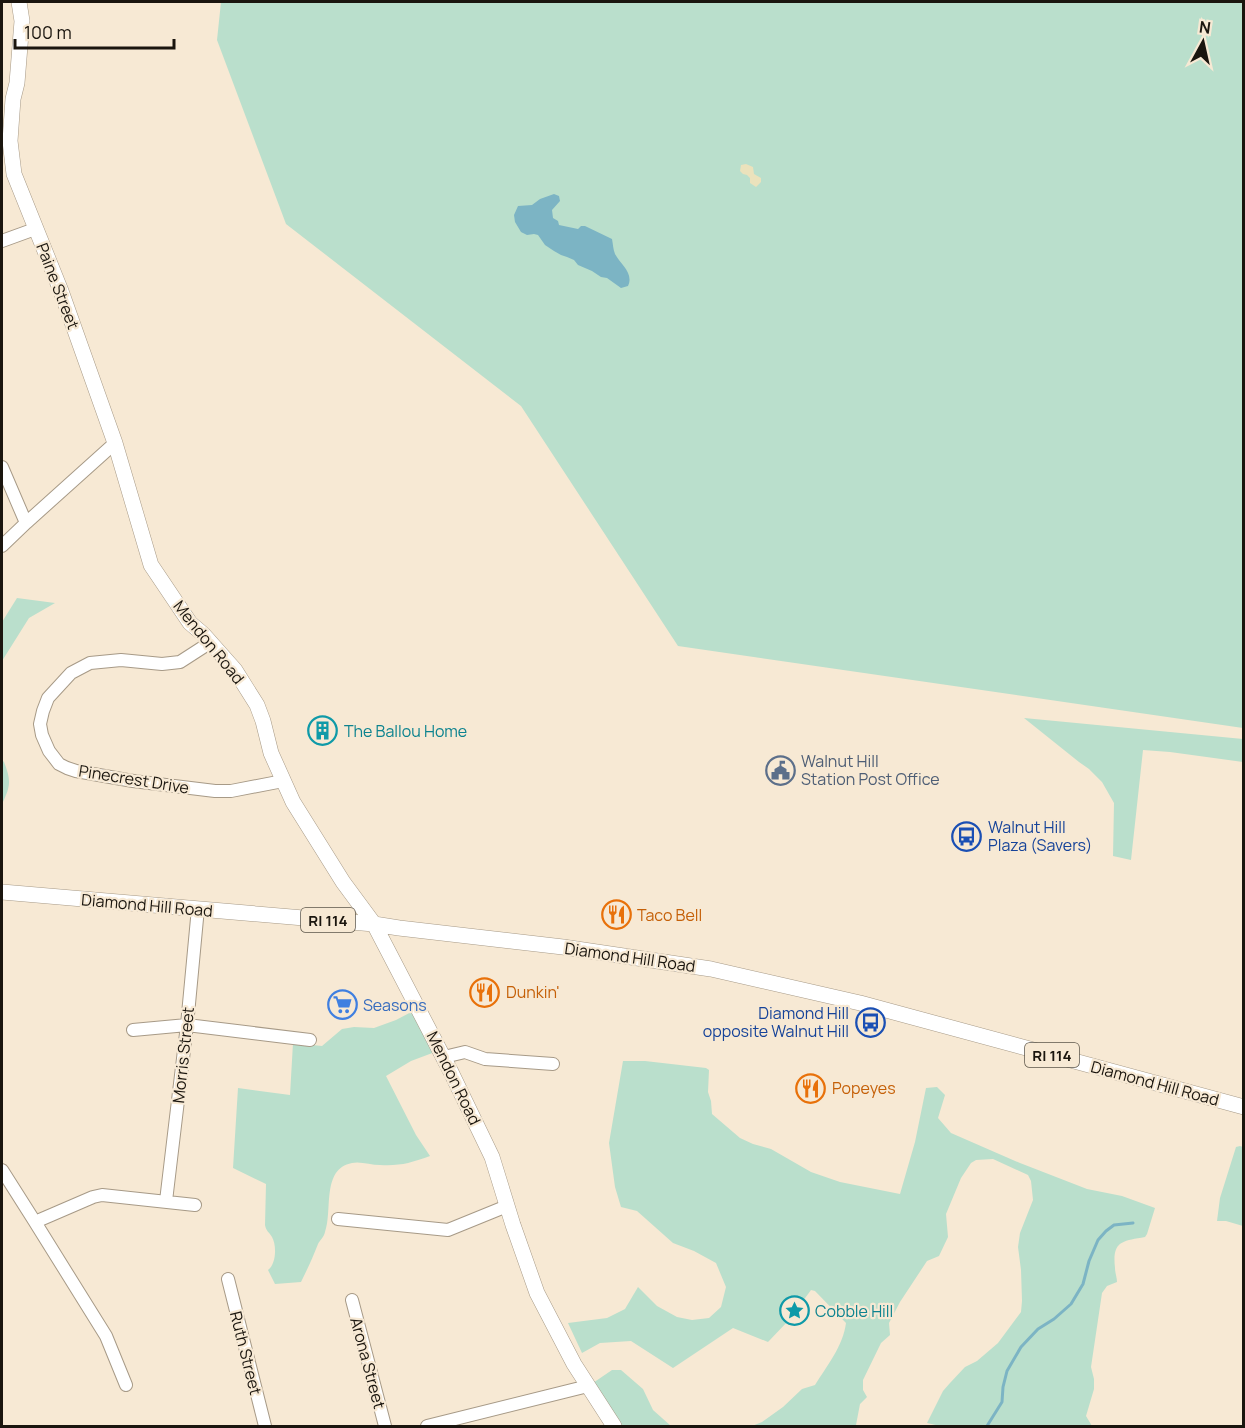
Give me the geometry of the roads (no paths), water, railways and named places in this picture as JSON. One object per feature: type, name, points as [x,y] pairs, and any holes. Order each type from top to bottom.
[{"type":"main road","name":"Paine Street","points":[[19,2],[22,21],[17,83],[8,98],[14,174],[61,291],[115,443],[151,565]]},
{"type":"main road","name":"Mendon Road","points":[[151,565],[190,623],[211,642],[235,670],[257,705],[271,753],[293,802],[343,882],[374,924],[444,1057],[492,1157],[537,1293],[574,1364],[614,1426]]},
{"type":"main road","name":"Diamond Hill Road","points":[[2,892],[374,924],[677,963],[860,1003],[1244,1107]]},
{"type":"street","points":[[2,241],[35,229]]},
{"type":"street","points":[[2,546],[115,443]]},
{"type":"street","points":[[2,467],[26,523]]},
{"type":"street","name":"Pinecrest Drive","points":[[211,642],[180,662],[162,664],[121,660],[90,663],[71,673],[48,698],[43,711],[40,724],[49,751],[59,764],[67,768],[133,782],[215,791],[231,791],[284,782]]},
{"type":"street","name":"Morris Street","points":[[166,1201],[198,909]]},
{"type":"street","points":[[133,1030],[187,1025],[310,1040]]},
{"type":"street","points":[[444,1057],[465,1052],[485,1059],[553,1064]]},
{"type":"street","points":[[2,1170],[106,1336],[126,1384]]},
{"type":"street","points":[[35,1222],[102,1195],[195,1205]]},
{"type":"street","points":[[338,1219],[448,1230],[507,1206]]},
{"type":"street","name":"Ruth Street","points":[[228,1279],[265,1426]]},
{"type":"street","name":"Arona Street","points":[[352,1300],[385,1426]]},
{"type":"street","points":[[427,1426],[588,1386]]},
{"type":"water","points":[[554,194],[559,196],[560,201],[552,210],[553,218],[558,221],[559,225],[578,229],[585,226],[612,239],[615,254],[628,273],[628,286],[621,288],[607,278],[578,265],[574,260],[545,245],[538,235],[527,235],[521,232],[514,215],[518,206],[532,205]]},
{"type":"waterway","points":[[987,1426],[1002,1402],[1007,1371],[1021,1347],[1038,1329],[1071,1304],[1083,1284],[1098,1240],[1106,1231],[1114,1225],[1133,1223]]},
{"type":"place","name":"The Ballou Home","points":[[323,731]]},
{"type":"place","name":"Walnut Hill Station Post Office","points":[[780,770]]},
{"type":"place","name":"Walnut Hill Plaza (Savers)","points":[[967,836]]},
{"type":"place","name":"Taco Bell","points":[[616,915]]},
{"type":"place","name":"Dunkin'","points":[[485,992]]},
{"type":"place","name":"Seasons","points":[[342,1005]]},
{"type":"place","name":"Diamond Hill opposite Walnut Hill","points":[[870,1022]]},
{"type":"place","name":"Popeyes","points":[[811,1088]]},
{"type":"place","name":"Cobble Hill","points":[[794,1311]]}]
